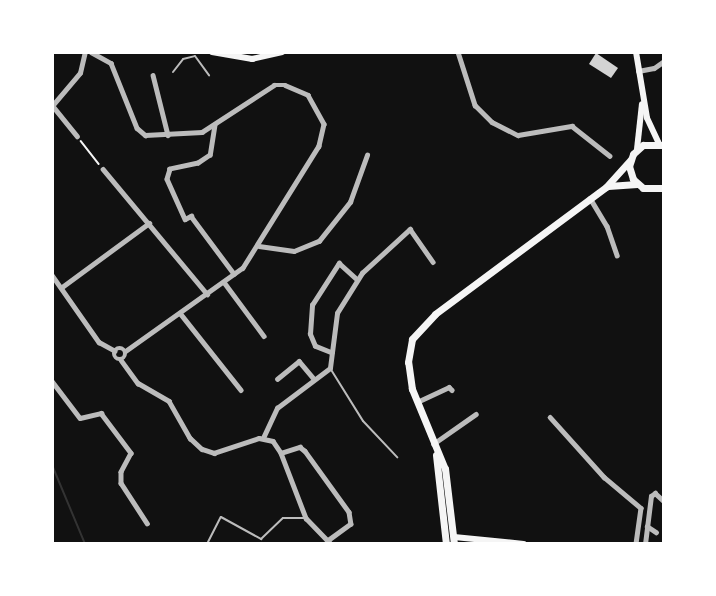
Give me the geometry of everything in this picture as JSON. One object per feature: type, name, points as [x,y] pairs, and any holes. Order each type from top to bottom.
[{"type":"main road","points":[[212,52],[243,59],[282,52]]},
{"type":"main road","points":[[636,52],[647,118],[661,144],[637,149]]},
{"type":"main road","points":[[524,543],[454,540],[450,533],[444,480],[434,445],[417,402],[408,362],[412,339],[418,330],[606,187],[637,149],[642,94]]},
{"type":"main road","points":[[630,160],[630,173],[637,184]]},
{"type":"main road","points":[[606,187],[637,184],[650,190],[663,188]]},
{"type":"main road","points":[[434,445],[446,543]]},
{"type":"street","points":[[77,136],[53,106],[80,73],[85,52]]},
{"type":"street","points":[[91,52],[111,63],[140,132],[168,135],[202,132],[274,85],[285,85],[308,95],[321,114],[324,124],[319,146],[259,246],[234,274],[126,351],[122,360]]},
{"type":"street","points":[[458,52],[475,105],[492,122],[518,135],[573,126],[610,156]]},
{"type":"street","points":[[638,71],[654,68],[663,61]]},
{"type":"street","points":[[153,75],[168,135]]},
{"type":"street","points":[[215,125],[210,155],[198,162],[170,169],[167,178],[185,219],[191,216],[234,274]]},
{"type":"street","points":[[259,246],[294,251],[319,241],[350,202],[368,156]]},
{"type":"street","points":[[103,169],[207,294]]},
{"type":"street","points":[[590,198],[607,225],[617,255]]},
{"type":"street","points":[[62,287],[149,223]]},
{"type":"street","points":[[263,438],[272,414],[330,368],[337,314],[357,279],[410,229],[433,262]]},
{"type":"street","points":[[332,353],[315,346],[310,334],[312,305],[339,263],[357,279]]},
{"type":"street","points":[[52,275],[99,342],[115,351]]},
{"type":"street","points":[[224,282],[264,336]]},
{"type":"street","points":[[180,314],[241,390]]},
{"type":"street","points":[[115,351],[120,348],[126,351]]},
{"type":"street","points":[[115,351],[116,358],[122,360],[138,382],[169,401],[190,438],[202,449],[214,453],[263,438],[273,441],[281,453],[306,518],[329,542],[351,524],[349,512],[300,447],[281,453]]},
{"type":"street","points":[[278,379],[299,361],[314,379]]},
{"type":"street","points":[[52,381],[80,418],[101,413],[131,453],[121,472],[122,483],[147,523]]},
{"type":"street","points":[[417,402],[449,387],[452,390]]},
{"type":"street","points":[[434,445],[476,414]]},
{"type":"street","points":[[550,417],[604,477],[641,508],[636,543]]},
{"type":"street","points":[[645,543],[651,496],[655,494],[663,501]]},
{"type":"street","points":[[647,526],[656,532]]},
{"type":"lane","points":[[173,72],[183,59],[195,56],[209,75]]},
{"type":"lane","points":[[330,368],[363,421],[397,457]]},
{"type":"lane","points":[[208,542],[221,518],[261,539],[283,518],[306,518]]},
{"type":"path","points":[[77,136],[103,169]]},
{"type":"building","points":[[596,53],[618,68],[611,78],[589,64]]},
{"type":"waterway","points":[[52,465],[85,544]]}]
